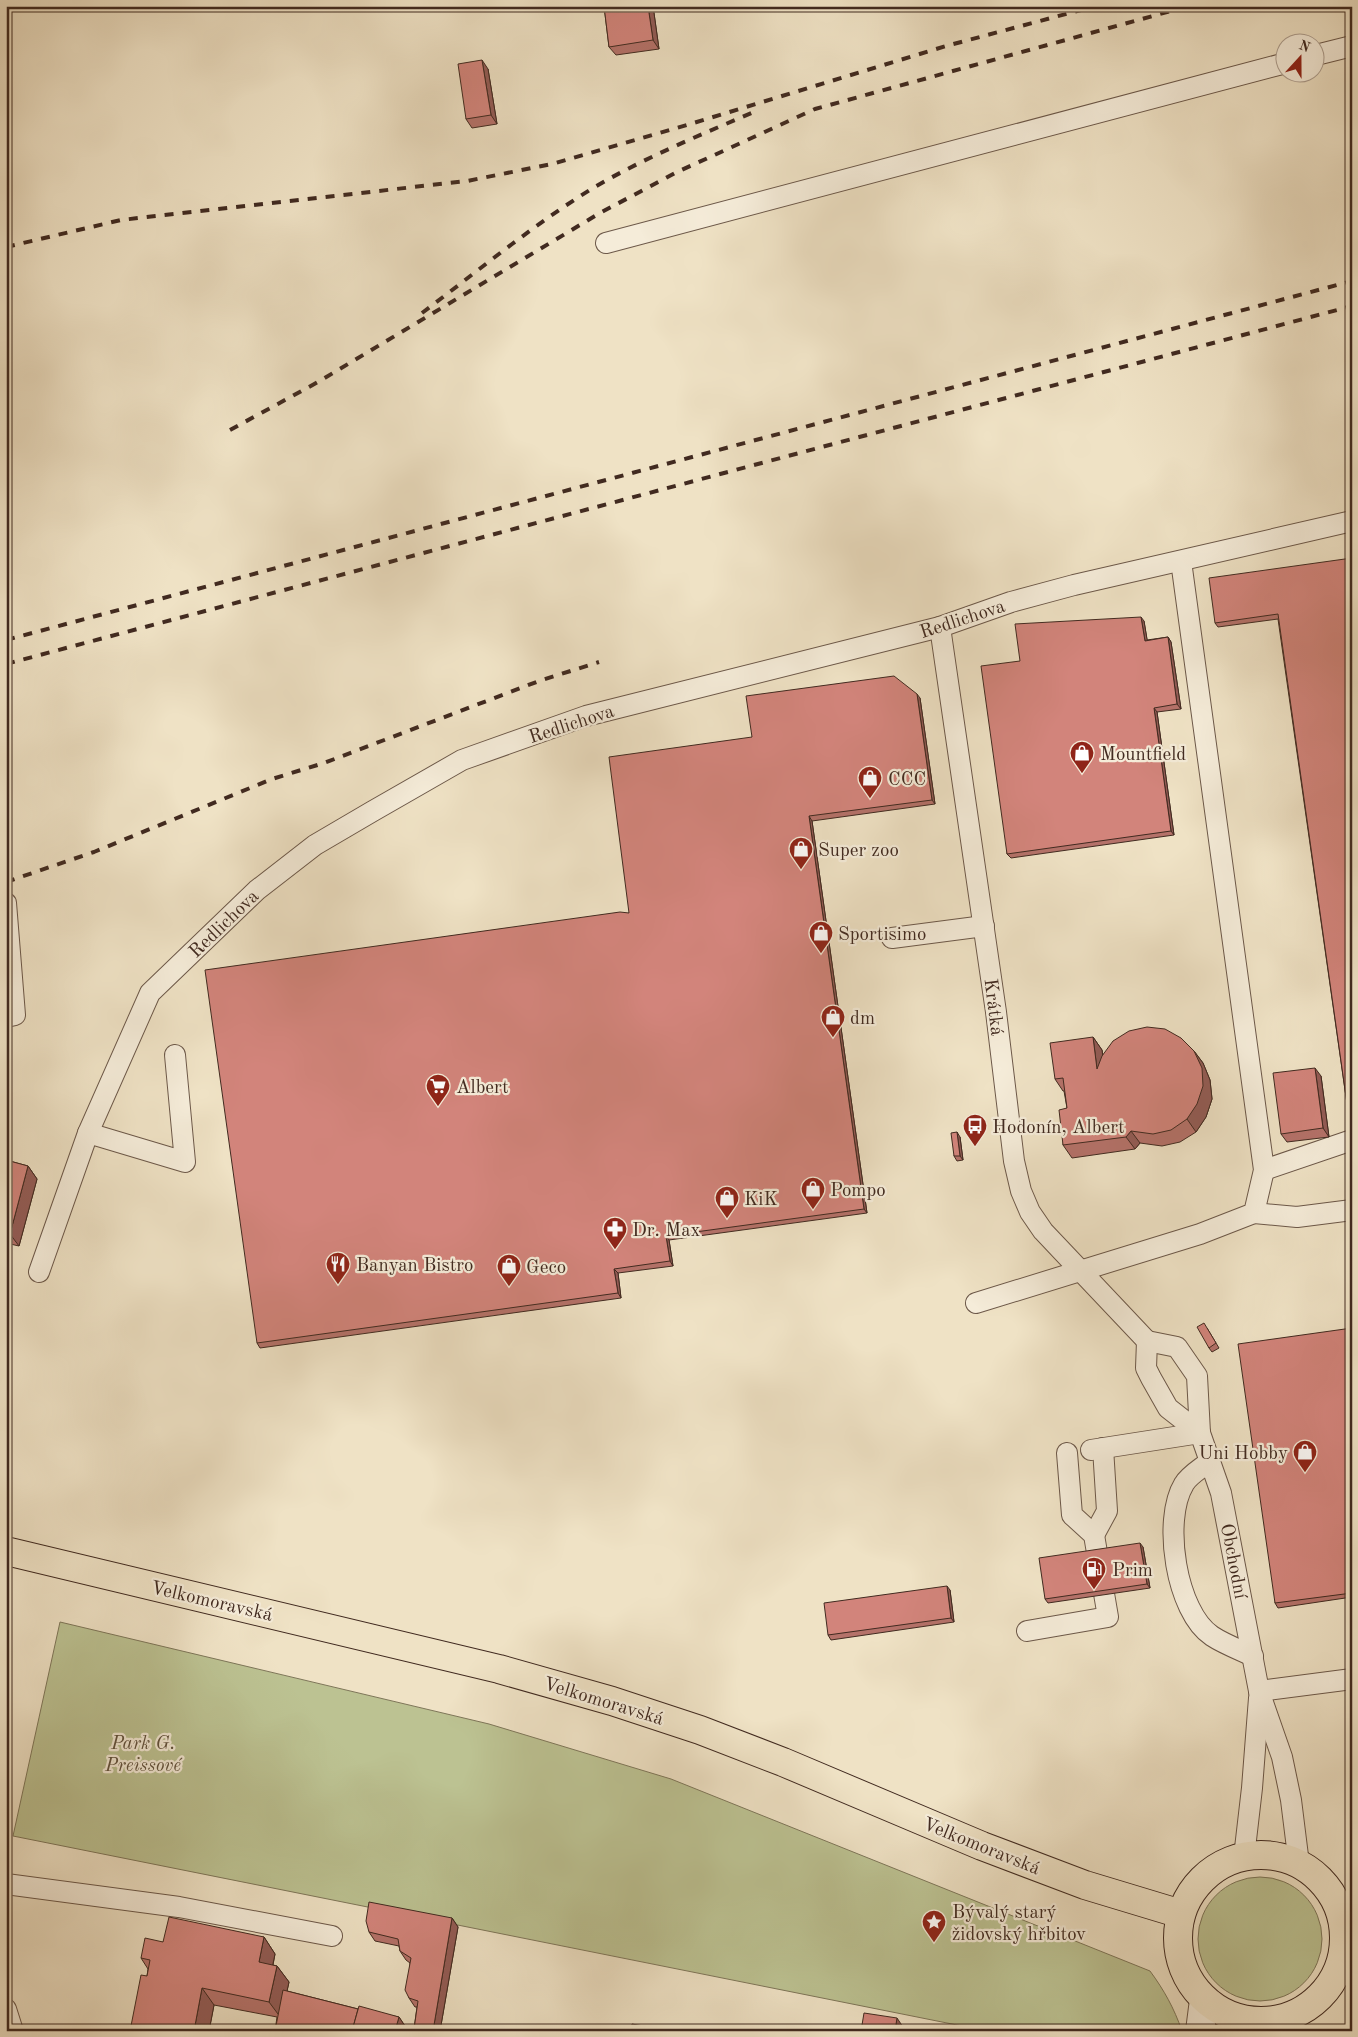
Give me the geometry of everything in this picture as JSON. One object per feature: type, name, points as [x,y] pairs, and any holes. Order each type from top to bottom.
[{"type":"main road","name":"Velkomoravská","points":[[6,1551],[499,1669],[612,1701],[700,1730],[783,1762],[982,1846],[1085,1885],[1181,1914]]},
{"type":"main road","points":[[1259,1855],[1279,1856],[1299,1864],[1311,1873],[1328,1890],[1339,1911],[1344,1934],[1342,1986],[1301,2012],[1254,2026],[1204,2000],[1193,1988],[1182,1965],[1177,1940],[1181,1914],[1190,1894],[1205,1877],[1223,1865],[1244,1857],[1259,1855]]},
{"type":"street","points":[[1200,2031],[1204,2000]]},
{"type":"lane","points":[[1326,52],[1352,46]]},
{"type":"lane","points":[[606,243],[1276,66]]},
{"type":"lane","name":"Redlichova","points":[[39,1272],[88,1133],[150,993],[257,890],[315,845],[364,816],[462,760],[586,716],[940,628],[1011,602],[1352,521]]},
{"type":"lane","points":[[1181,561],[1264,1170],[1254,1213]]},
{"type":"lane","name":"Krátká","points":[[940,628],[996,1012],[1009,1128],[1021,1191],[1030,1212],[1043,1231],[1147,1341]]},
{"type":"lane","points":[[6,903],[15,1015],[6,1017]]},
{"type":"lane","points":[[892,938],[984,926]]},
{"type":"lane","points":[[88,1133],[185,1162],[175,1055]]},
{"type":"lane","points":[[1264,1170],[1352,1140]]},
{"type":"lane","points":[[976,1303],[1032,1288],[1079,1270],[1200,1234],[1254,1213],[1298,1218],[1352,1210]]},
{"type":"lane","points":[[1147,1341],[1146,1368],[1168,1408],[1200,1433]]},
{"type":"lane","name":"Obchodní","points":[[1147,1341],[1177,1347],[1197,1376],[1200,1433],[1222,1493],[1259,1691],[1282,1757],[1291,1800],[1299,1864]]},
{"type":"lane","points":[[1094,1535],[1107,1511],[1097,1449],[1200,1433]]},
{"type":"lane","points":[[1027,1631],[1108,1617],[1094,1535],[1072,1515],[1067,1453]]},
{"type":"lane","points":[[1210,1461],[1184,1483],[1179,1498],[1174,1522],[1179,1583],[1189,1610],[1211,1636],[1253,1656]]},
{"type":"lane","points":[[1259,1691],[1352,1679]]},
{"type":"lane","name":"Obchodní","points":[[1244,1857],[1252,1788],[1259,1691]]},
{"type":"lane","points":[[6,1884],[179,1907],[332,1936]]},
{"type":"lane","points":[[6,2010],[13,2031]]},
{"type":"green space","name":"Park G. Preissové","points":[[60,1622],[489,1724],[671,1779],[1150,1971],[1176,2015],[1182,2031],[987,2031],[13,1836]]},
{"type":"green space","points":[[1260,1877],[1284,1881],[1304,1895],[1318,1915],[1322,1939],[1318,1963],[1304,1983],[1284,1997],[1260,2001],[1236,1997],[1216,1983],[1202,1963],[1198,1939],[1202,1915],[1216,1895],[1236,1881]]},
{"type":"building","points":[[604,6],[648,6],[653,40],[609,47]]},
{"type":"building","points":[[482,60],[491,115],[466,119],[458,64]]},
{"type":"building","points":[[1352,558],[1352,1118],[1349,1118],[1278,614],[1215,623],[1209,578]]},
{"type":"building","name":"Mountfield","points":[[1141,617],[1145,641],[1168,637],[1177,704],[1154,708],[1171,831],[1007,854],[981,666],[1020,661],[1015,624]]},
{"type":"building","points":[[894,676],[917,694],[932,800],[809,816],[864,1209],[666,1236],[670,1261],[614,1269],[618,1293],[257,1343],[205,970],[620,912],[629,913],[609,757],[752,737],[746,696]]},
{"type":"building","points":[[1147,1027],[1165,1029],[1181,1038],[1194,1051],[1202,1068],[1203,1086],[1197,1104],[1187,1119],[1171,1130],[1153,1134],[1131,1131],[1126,1137],[1063,1145],[1059,1110],[1067,1108],[1063,1078],[1055,1079],[1050,1043],[1093,1037],[1097,1069],[1102,1056],[1113,1041],[1129,1031]]},
{"type":"building","points":[[1315,1068],[1323,1128],[1281,1134],[1273,1073]]},
{"type":"building","points":[[957,1132],[960,1156],[954,1156],[951,1133]]},
{"type":"building","points":[[6,1160],[28,1166],[10,1234],[6,1233]]},
{"type":"building","points":[[1204,1323],[1216,1343],[1209,1348],[1197,1327]]},
{"type":"building","name":"Uni Hobby","points":[[1352,1328],[1352,1593],[1275,1603],[1238,1344]]},
{"type":"building","points":[[1140,1543],[1147,1584],[1045,1599],[1039,1558]]},
{"type":"building","points":[[947,1586],[951,1618],[828,1635],[824,1603]]},
{"type":"building","points":[[369,1902],[452,1918],[433,2031],[414,2029],[418,2001],[409,1998],[405,1990],[411,1958],[400,1951],[398,1939],[369,1932],[366,1921]]},
{"type":"building","points":[[169,1917],[264,1937],[259,1962],[277,1966],[269,2002],[202,1988],[194,2031],[130,2031],[141,1975],[147,1976],[150,1960],[141,1958],[145,1938],[163,1942]]},
{"type":"building","points":[[283,1990],[358,2009],[352,2031],[275,2031]]},
{"type":"building","points":[[359,2006],[399,2017],[395,2031],[352,2031]]},
{"type":"building","points":[[864,2013],[897,2018],[895,2031],[861,2031]]},
{"type":"building","points":[[632,2024],[661,2029],[661,2031],[631,2031]]},
{"type":"railway","points":[[6,247],[121,220],[467,181],[552,164],[946,46],[1096,6]]},
{"type":"railway","points":[[230,430],[318,382],[600,213],[675,173],[815,109],[1189,6]]},
{"type":"railway","points":[[422,313],[527,233],[593,188],[652,157],[754,112]]},
{"type":"railway","points":[[6,640],[1352,281]]},
{"type":"railway","points":[[6,664],[1352,306]]},
{"type":"railway","points":[[6,882],[94,852],[272,779],[324,763],[539,681],[599,662]]},
{"type":"place","name":"Mountfield","points":[[1082,774]]},
{"type":"place","name":"CCC","points":[[870,799]]},
{"type":"place","name":"Super zoo","points":[[801,870]]},
{"type":"place","name":"Sportisimo","points":[[821,954]]},
{"type":"place","name":"dm","points":[[833,1038]]},
{"type":"place","name":"Albert","points":[[438,1107]]},
{"type":"place","name":"Hodonín, Albert","points":[[975,1147]]},
{"type":"place","name":"Pompo","points":[[813,1210]]},
{"type":"place","name":"KiK","points":[[727,1219]]},
{"type":"place","name":"Dr. Max","points":[[615,1250]]},
{"type":"place","name":"Banyan Bistro","points":[[338,1285]]},
{"type":"place","name":"Geco","points":[[509,1287]]},
{"type":"place","name":"Uni Hobby","points":[[1305,1473]]},
{"type":"place","name":"Prim","points":[[1094,1590]]},
{"type":"place","name":"Bývalý starý židovský hřbitov","points":[[934,1943]]}]
